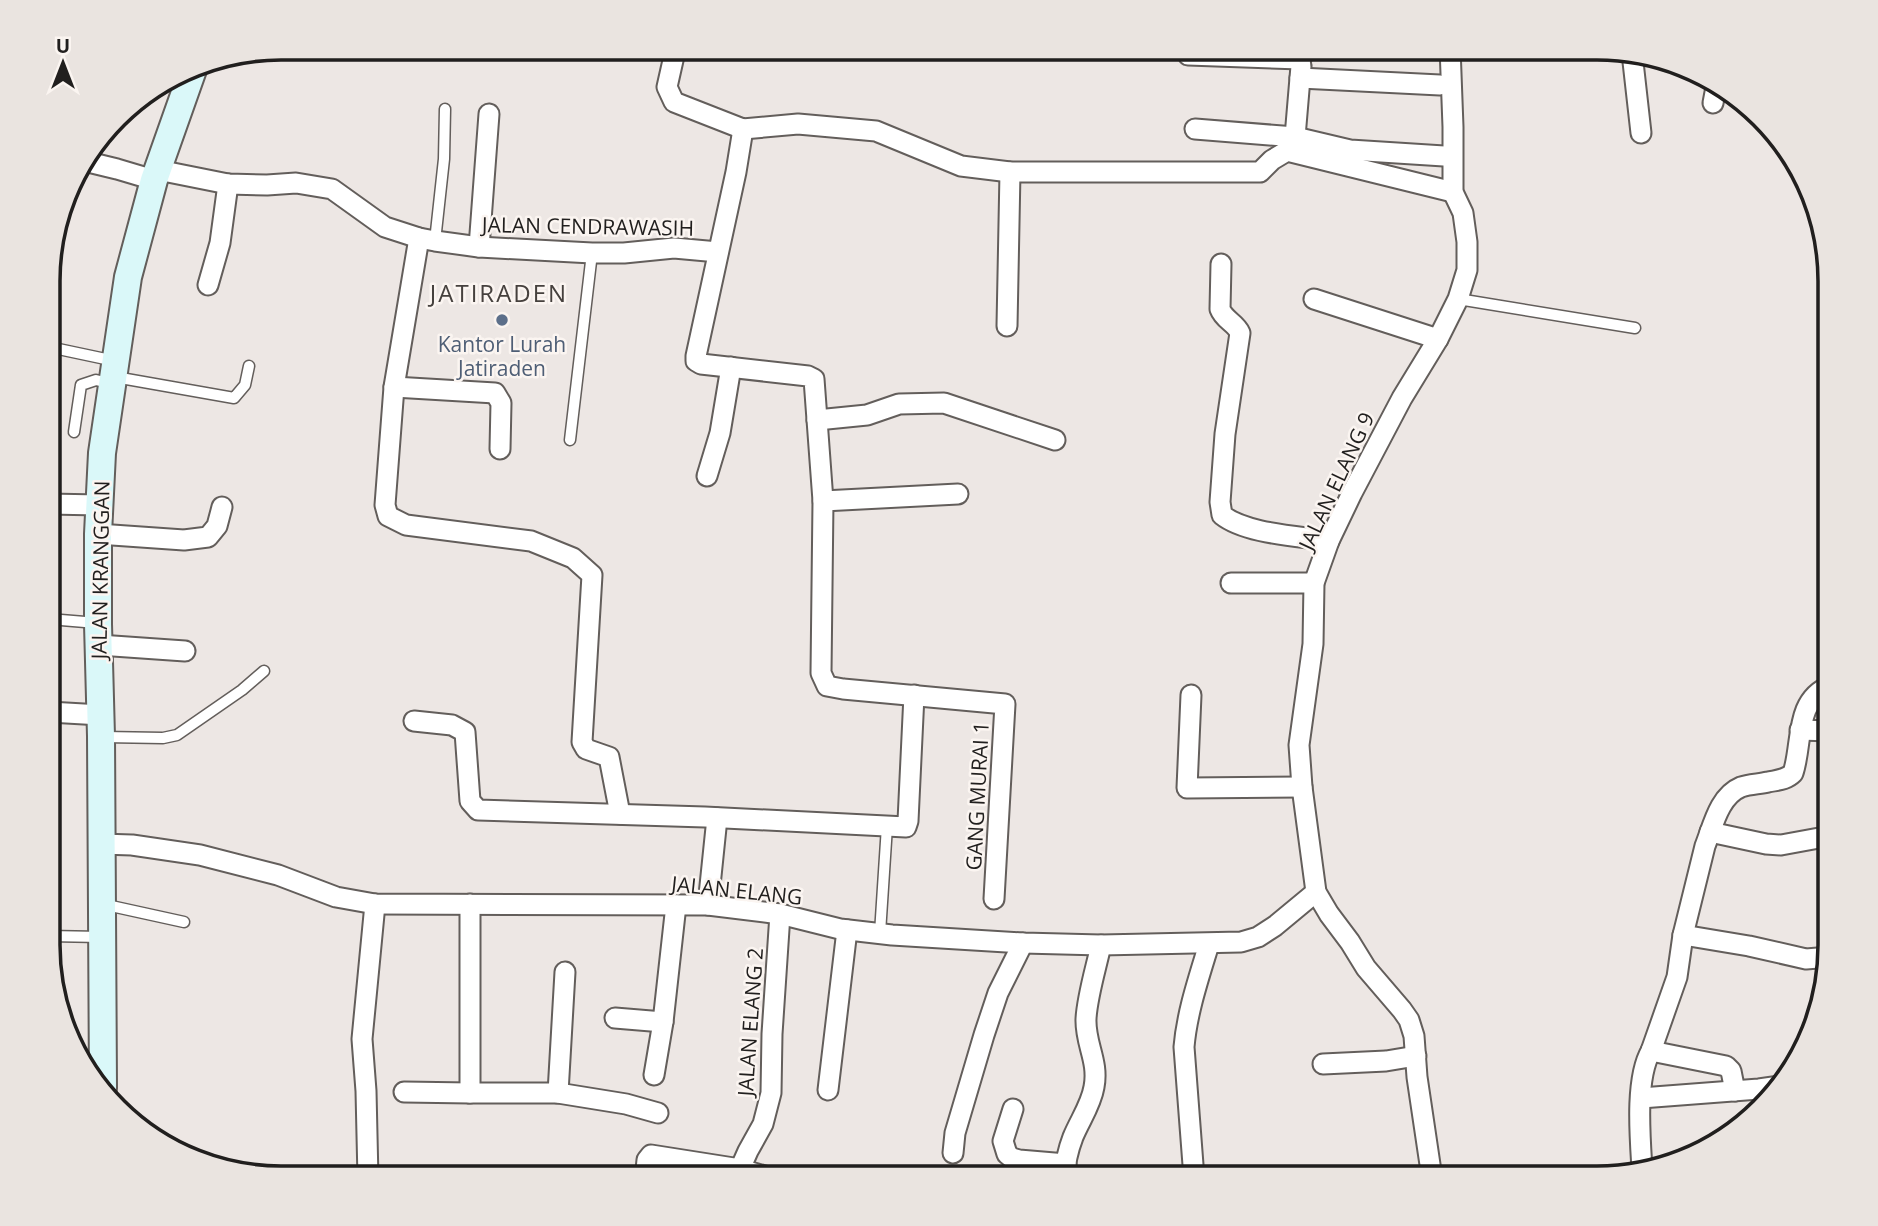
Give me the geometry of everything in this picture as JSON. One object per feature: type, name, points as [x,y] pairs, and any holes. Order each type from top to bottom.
[{"type":"main road","name":"JALAN KRANGGAN","points":[[103,1077],[101,844],[107,730],[99,634],[98,534],[102,453],[128,276],[156,175],[190,79]]},
{"type":"street","points":[[673,60],[667,87],[674,102],[743,130],[798,124],[876,131],[961,166],[1010,172],[1260,172],[1272,160],[1287,151],[1453,192],[1454,127],[1451,60]]},
{"type":"street","points":[[1282,60],[1440,85]]},
{"type":"street","points":[[1296,137],[1301,61]]},
{"type":"street","points":[[1633,63],[1641,133]]},
{"type":"street","points":[[1713,103],[1715,94]]},
{"type":"street","points":[[479,247],[489,114]]},
{"type":"street","points":[[718,252],[743,130]]},
{"type":"street","points":[[1195,130],[1296,137],[1350,150],[1444,156]]},
{"type":"street","name":"JALAN CENDRAWASIH","points":[[93,164],[228,184],[296,183],[332,189],[385,226],[427,240],[479,247],[592,253],[674,248],[718,252],[696,361],[814,379],[823,501],[823,680],[827,686],[843,689],[914,695]]},
{"type":"street","points":[[1007,326],[1010,172]]},
{"type":"street","points":[[208,285],[220,243],[228,184]]},
{"type":"street","name":"JALAN ELANG 9","points":[[1317,892],[1302,788],[1299,746],[1313,644],[1314,583],[1329,541],[1352,493],[1458,299],[1467,270],[1468,242],[1463,213],[1453,192]]},
{"type":"street","points":[[427,240],[394,387],[385,505],[388,516],[406,525],[531,541],[573,558],[592,575],[582,742],[586,749],[609,757],[620,814]]},
{"type":"street","points":[[1221,264],[1220,309],[1222,315],[1240,333],[1225,434],[1220,502],[1222,515],[1254,530],[1329,541]]},
{"type":"street","points":[[1314,299],[1438,339]]},
{"type":"street","points":[[707,476],[720,433],[731,367]]},
{"type":"street","points":[[394,387],[495,393],[501,403],[500,449]]},
{"type":"street","points":[[817,421],[867,415],[899,404],[944,403],[1055,440]]},
{"type":"street","points":[[823,501],[958,494]]},
{"type":"street","points":[[60,504],[99,505]]},
{"type":"street","points":[[98,534],[184,540],[208,537],[217,526],[222,507]]},
{"type":"street","points":[[1231,583],[1314,583]]},
{"type":"street","points":[[99,634],[185,651]]},
{"type":"street","points":[[414,721],[452,725],[465,732],[470,801],[478,810],[906,827],[914,695]]},
{"type":"street","name":"GANG MURAI 1","points":[[914,695],[1004,704],[994,899]]},
{"type":"street","points":[[1191,695],[1187,788],[1302,788]]},
{"type":"street","points":[[1642,1162],[1639,1124],[1645,1061],[1651,1051],[1676,977],[1683,935],[1710,832],[1725,799],[1731,793],[1743,787],[1785,779],[1793,773],[1803,718],[1818,695]]},
{"type":"street","points":[[60,715],[107,730]]},
{"type":"street","points":[[1800,730],[1818,731]]},
{"type":"street","points":[[708,905],[717,818]]},
{"type":"street","points":[[1710,832],[1781,845],[1818,838]]},
{"type":"street","name":"JALAN ELANG","points":[[101,844],[132,845],[200,855],[278,875],[336,897],[375,904],[708,905],[780,914],[847,930],[1023,943],[1101,945],[1241,942],[1258,937],[1275,926],[1317,892]]},
{"type":"street","points":[[1317,892],[1366,968],[1409,1020],[1414,1036],[1430,1166]]},
{"type":"street","points":[[368,1166],[362,1039],[375,904]]},
{"type":"street","points":[[470,904],[470,1093]]},
{"type":"street","points":[[654,1075],[676,905]]},
{"type":"street","name":"JALAN ELANG 2","points":[[741,1166],[763,1124],[771,1093],[780,914]]},
{"type":"street","points":[[828,1090],[847,930]]},
{"type":"street","points":[[1683,935],[1806,959],[1818,958]]},
{"type":"street","points":[[953,1153],[955,1133],[991,1014],[998,993],[1023,943]]},
{"type":"street","points":[[1193,1166],[1185,1033],[1209,944]]},
{"type":"street","points":[[1066,1166],[1073,1136],[1090,1104],[1094,1088],[1095,1059],[1089,1044],[1086,1018],[1101,945]]},
{"type":"street","points":[[558,1094],[565,972]]},
{"type":"street","points":[[615,1018],[663,1021]]},
{"type":"street","points":[[1651,1051],[1726,1066],[1731,1071],[1735,1091]]},
{"type":"street","points":[[1323,1064],[1386,1061],[1416,1056]]},
{"type":"street","points":[[1641,1098],[1735,1091],[1758,1097]]},
{"type":"street","points":[[404,1093],[558,1094],[625,1104],[658,1113]]},
{"type":"street","points":[[1013,1109],[1003,1141],[1007,1154],[1012,1158],[1044,1166]]},
{"type":"street","points":[[646,1166],[651,1155],[721,1166]]},
{"type":"lane","points":[[427,240],[444,159],[445,110]]},
{"type":"lane","points":[[570,440],[592,253]]},
{"type":"lane","points":[[1458,299],[1635,328]]},
{"type":"lane","points":[[60,352],[113,374],[233,398],[245,385],[249,366]]},
{"type":"lane","points":[[75,432],[81,385],[113,374]]},
{"type":"lane","points":[[60,622],[99,634]]},
{"type":"lane","points":[[107,730],[163,738],[177,735],[242,690],[264,671]]},
{"type":"lane","points":[[880,933],[887,826]]},
{"type":"lane","points":[[101,904],[184,922]]},
{"type":"lane","points":[[60,936],[101,937]]},
{"type":"place","name":"Kantor Lurah Jatiraden","points":[[502,320]]},
{"type":"district","name":"JATIRADEN","points":[[499,292]]}]
